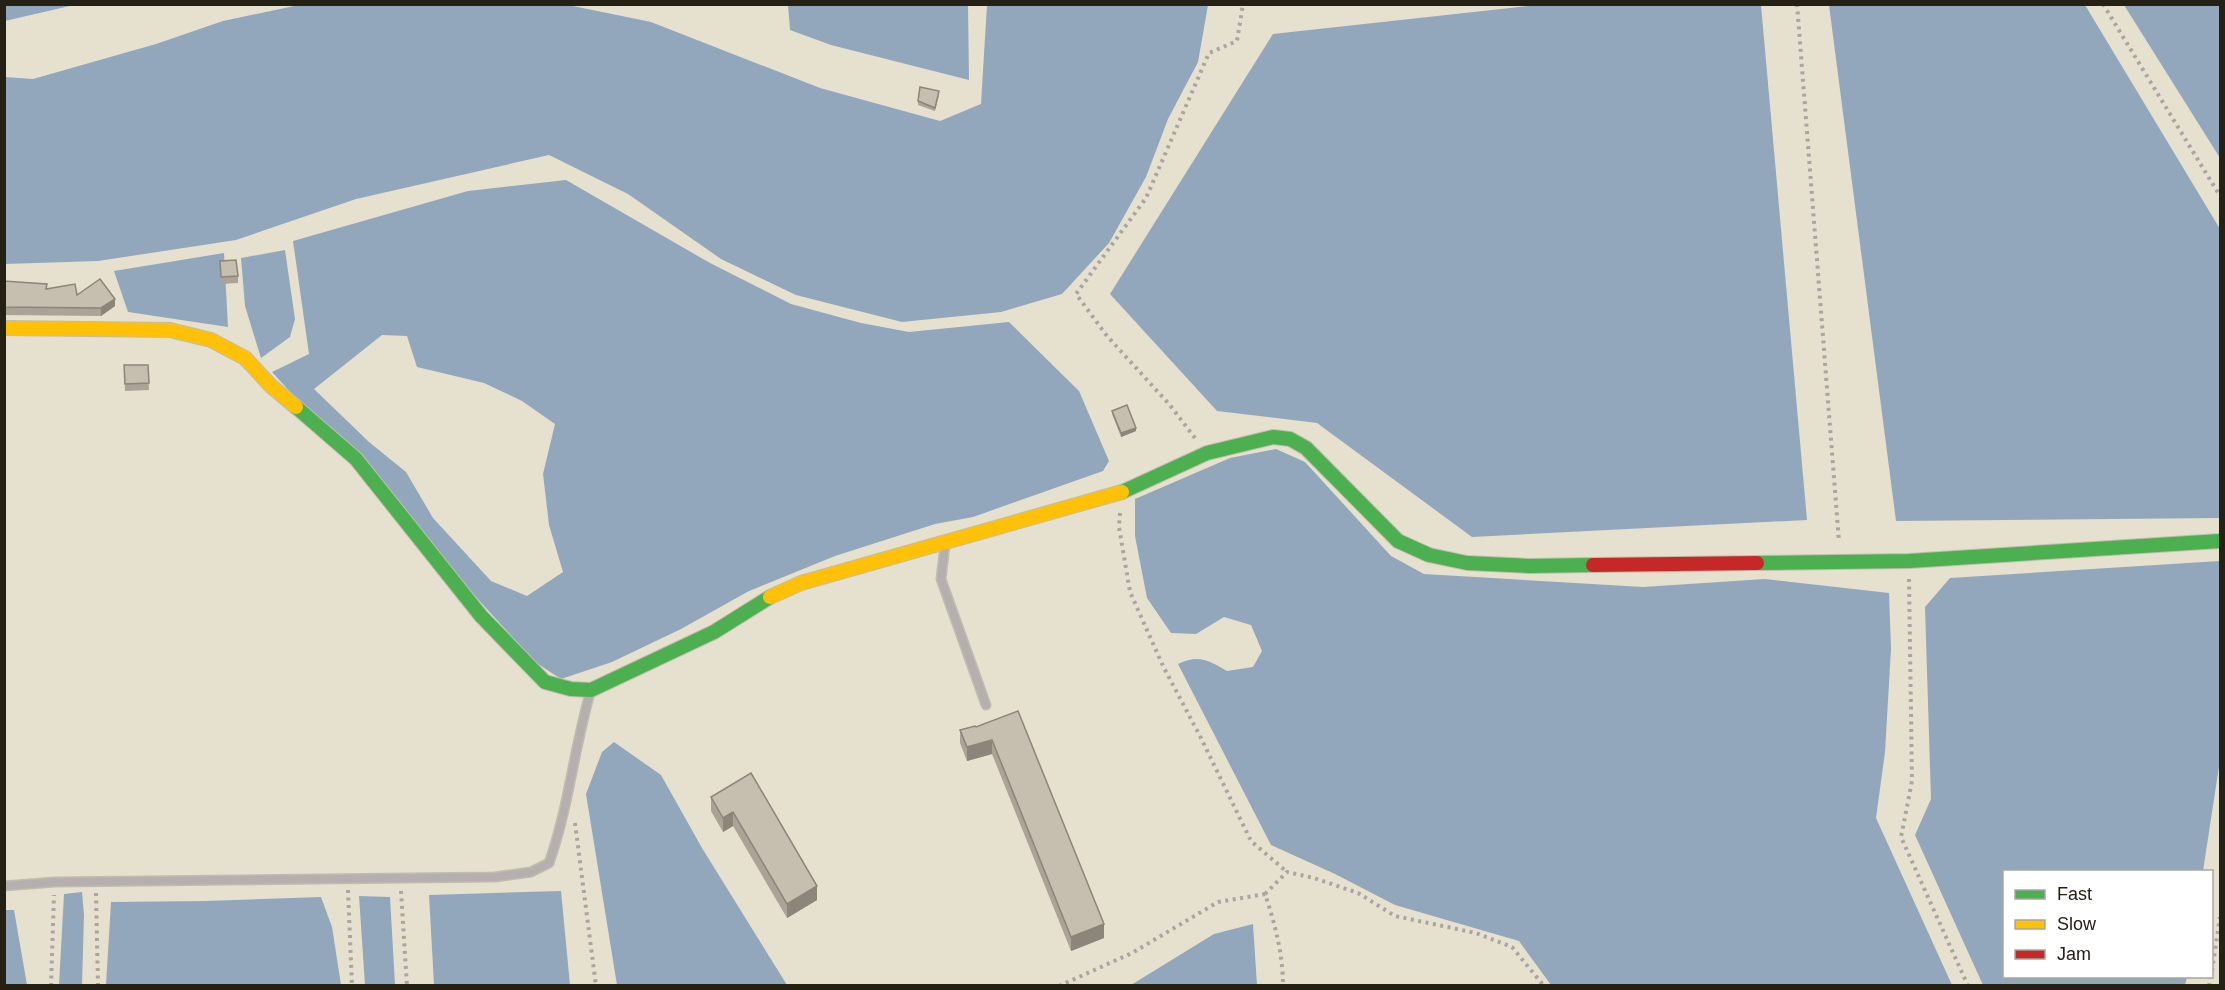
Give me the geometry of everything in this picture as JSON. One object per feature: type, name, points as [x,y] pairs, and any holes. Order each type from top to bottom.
[{"type":"street","points":[[4,328],[170,330],[211,340],[244,358],[272,386],[356,459],[482,616],[545,682],[571,689],[591,690],[714,632],[767,599],[801,583],[1120,493],[1207,453],[1273,437],[1290,439],[1306,448],[1398,541],[1430,555],[1467,563],[1529,566],[1840,560],[1909,561],[2220,541]]},
{"type":"lane","points":[[945,544],[942,579],[986,705]]},
{"type":"lane","points":[[4,886],[96,881],[495,877],[531,872],[549,863],[556,843],[579,727],[591,690]]},
{"type":"path","points":[[1207,453],[1169,404],[1107,336],[1076,294],[1146,198],[1209,54],[1237,41],[1243,4]]},
{"type":"path","points":[[1797,4],[1840,560]]},
{"type":"path","points":[[2103,4],[2220,196]]},
{"type":"path","points":[[1120,493],[1119,527],[1130,592],[1163,666],[1251,841],[1287,872],[1314,878],[1358,893],[1395,916],[1476,933],[1512,947],[1544,986]]},
{"type":"path","points":[[1909,561],[1912,781],[1901,837],[1968,986]]},
{"type":"path","points":[[574,812],[596,986]]},
{"type":"path","points":[[1059,986],[1132,953],[1218,902],[1265,894],[1287,872]]},
{"type":"path","points":[[400,878],[407,986]]},
{"type":"path","points":[[348,879],[352,986]]},
{"type":"path","points":[[96,881],[98,986]]},
{"type":"path","points":[[51,986],[55,882]]},
{"type":"path","points":[[1265,894],[1275,924],[1281,954],[1283,986]]},
{"type":"path","points":[[2213,959],[2220,917]]},
{"type":"water","points":[[5,4],[74,4],[74,5],[5,21]]},
{"type":"water","points":[[1547,4],[1761,5],[1807,520],[1472,537],[1317,423],[1217,411],[1110,294],[1273,34]]},
{"type":"water","points":[[299,5],[568,5],[651,22],[820,88],[940,121],[981,104],[987,5],[1208,5],[1198,62],[1168,119],[1146,177],[1109,243],[1062,294],[1001,312],[902,322],[796,295],[721,259],[628,194],[549,155],[356,199],[236,240],[98,261],[5,264],[5,77],[33,79],[156,44],[223,21]]},
{"type":"water","points":[[788,5],[968,5],[969,80],[831,45],[790,30]]},
{"type":"water","points":[[1829,5],[2085,5],[2220,229],[2220,518],[1896,521]]},
{"type":"water","points":[[2124,5],[2220,5],[2220,158]]},
{"type":"water","points":[[566,180],[710,263],[791,304],[861,323],[909,332],[1009,322],[1079,391],[1109,461],[1103,471],[973,517],[935,524],[835,556],[749,591],[681,629],[612,662],[561,679],[535,662],[272,372],[309,354],[293,241],[468,191]],"holes":[[[382,335],[407,336],[417,367],[484,383],[522,401],[555,424],[543,474],[549,525],[563,572],[527,596],[491,581],[433,518],[406,472],[369,442],[314,389]]]},
{"type":"water","points":[[285,250],[295,319],[290,337],[261,358],[245,306],[241,258]]},
{"type":"water","points":[[224,253],[228,327],[128,312],[114,271]]},
{"type":"water","points":[[1276,449],[1305,462],[1391,556],[1424,574],[1643,587],[1765,579],[1889,593],[1891,649],[1885,752],[1876,818],[1952,985],[1551,985],[1519,941],[1395,905],[1271,845],[1178,664],[1198,659],[1209,661],[1227,671],[1253,667],[1262,651],[1251,625],[1224,617],[1196,634],[1171,633],[1147,598],[1135,536],[1135,499],[1230,458]]},
{"type":"water","points":[[2220,561],[2220,760],[2203,870],[2003,870],[2003,978],[2187,978],[2185,985],[1983,985],[1915,835],[1931,799],[1925,607],[1950,578]]},
{"type":"water","points":[[614,742],[661,775],[702,848],[787,985],[617,985],[586,794],[602,752]]},
{"type":"water","points":[[561,891],[570,985],[434,985],[429,895]]},
{"type":"water","points":[[82,892],[84,915],[82,985],[59,985],[64,894]]},
{"type":"water","points":[[359,896],[390,897],[395,985],[365,985]]},
{"type":"water","points":[[321,897],[332,927],[341,985],[106,985],[111,902]]},
{"type":"water","points":[[5,910],[14,910],[27,985],[5,985]]},
{"type":"water","points":[[1253,924],[1257,985],[1131,985],[1214,934]]},
{"type":"building","points":[[920,87],[939,91],[935,108],[918,101]]},
{"type":"building","points":[[236,260],[238,276],[221,277],[220,261]]},
{"type":"building","points":[[100,279],[115,299],[101,308],[4,307],[4,281],[47,284],[46,289],[75,284],[77,295]]},
{"type":"building","points":[[124,365],[148,365],[149,383],[125,384]]},
{"type":"building","points":[[1127,405],[1136,428],[1121,433],[1112,411]]},
{"type":"building","points":[[1018,711],[1104,924],[1071,937],[992,740],[967,747],[960,730],[976,727]]},
{"type":"building","points":[[751,773],[817,886],[787,904],[733,812],[723,818],[711,797]]},
{"type":"traffic: fast","points":[[296,407],[356,459],[481,616],[545,682],[571,689],[591,690],[714,632],[770,597]]},
{"type":"traffic: fast","points":[[1122,492],[1207,453],[1273,437],[1290,439],[1306,448],[1398,541],[1429,555],[1467,563],[1529,566],[1593,565]]},
{"type":"traffic: fast","points":[[1757,563],[1909,561],[2220,541]]},
{"type":"traffic: slow","points":[[4,328],[170,330],[211,340],[245,358],[271,386],[296,407]]},
{"type":"traffic: slow","points":[[770,597],[801,583],[1122,492]]},
{"type":"traffic: jam","points":[[1593,565],[1757,563]]}]
